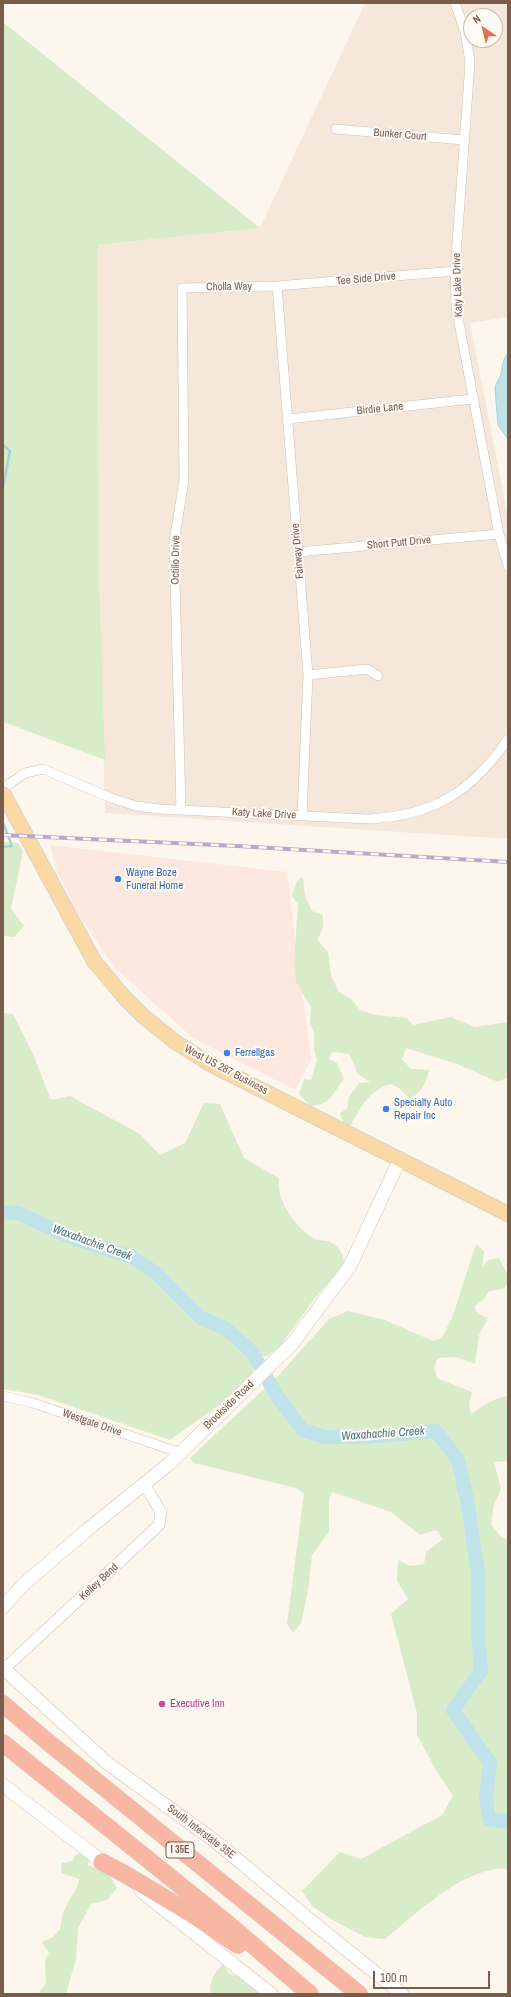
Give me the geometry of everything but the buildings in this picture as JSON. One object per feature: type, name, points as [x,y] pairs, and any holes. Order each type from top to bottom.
[{"type":"highway","name":"I 35E","points":[[3,1704],[359,1994]]},
{"type":"highway","name":"I 35E","points":[[3,1743],[227,1923],[307,1992]]},
{"type":"highway","points":[[102,1862],[190,1913],[307,1992]]},
{"type":"main road","name":"West US 287 Business","points":[[3,793],[94,961],[124,997],[143,1016],[174,1041],[210,1064],[508,1214]]},
{"type":"main road","name":"Brookside Road","points":[[3,1607],[24,1584],[181,1453],[303,1331],[350,1266],[400,1159]]},
{"type":"main road","name":"South Interstate 35E","points":[[4,1668],[107,1762],[215,1841],[402,1994]]},
{"type":"main road","points":[[3,1785],[195,1932],[271,1994]]},
{"type":"street","name":"Katy Lake Drive","points":[[454,3],[465,31],[470,62],[455,271],[456,308],[472,399],[499,534],[508,566]]},
{"type":"street","name":"Bunker Court","points":[[336,129],[464,140]]},
{"type":"street","name":"Tee Side Drive","points":[[277,286],[455,271]]},
{"type":"street","name":"Cholla Way","points":[[182,288],[277,286]]},
{"type":"street","name":"Fairway Drive","points":[[277,286],[308,675],[302,816]]},
{"type":"street","name":"Octillo Drive","points":[[181,809],[174,542],[184,480],[182,288]]},
{"type":"street","name":"Birdie Lane","points":[[288,419],[472,399]]},
{"type":"street","name":"Short Putt Drive","points":[[298,552],[499,534]]},
{"type":"street","points":[[308,675],[367,669],[378,676]]},
{"type":"street","name":"Katy Lake Drive","points":[[3,788],[25,773],[43,769],[111,798],[136,806],[159,809],[302,816],[368,819],[392,818],[416,812],[443,801],[464,790],[481,775],[508,739]]},
{"type":"street","name":"Westgate Drive","points":[[3,1396],[32,1403],[181,1453]]},
{"type":"street","name":"Kelley Bend","points":[[4,1668],[159,1525],[161,1512],[144,1484]]},
{"type":"shaded area","points":[[365,3],[508,3],[508,317],[470,323],[508,517],[508,839],[105,813],[99,575],[98,245],[260,228]]},
{"type":"shaded area","points":[[50,845],[287,872],[311,1060],[295,1090],[194,1039],[115,968],[78,914],[57,871]]},
{"type":"green space","points":[[3,22],[260,228],[98,245],[99,575],[105,760],[3,722]]},
{"type":"green space","points":[[3,842],[18,843],[23,851],[11,909],[24,926],[14,937],[3,936]]},
{"type":"green space","points":[[303,877],[305,896],[312,911],[323,915],[323,928],[317,940],[328,952],[331,976],[339,992],[352,1000],[360,1010],[375,1015],[407,1018],[413,1025],[451,1017],[475,1027],[508,1022],[508,1077],[498,1082],[457,1064],[406,1048],[402,1059],[411,1069],[429,1070],[425,1083],[420,1090],[410,1099],[400,1089],[391,1084],[383,1087],[377,1090],[367,1100],[351,1125],[344,1125],[340,1113],[347,1109],[349,1097],[359,1083],[370,1082],[358,1074],[349,1054],[332,1052],[329,1059],[337,1063],[344,1079],[334,1094],[327,1101],[310,1106],[299,1094],[304,1079],[311,1080],[317,1060],[314,1049],[314,1032],[310,1023],[311,1007],[296,982],[294,964],[298,904],[292,896],[297,881]]},
{"type":"green space","points":[[3,1013],[13,1014],[33,1054],[51,1100],[70,1096],[140,1134],[160,1155],[185,1143],[204,1103],[220,1104],[244,1158],[279,1178],[280,1195],[289,1213],[301,1229],[315,1239],[334,1244],[343,1256],[344,1264],[315,1298],[281,1345],[268,1356],[254,1357],[253,1375],[229,1398],[170,1440],[38,1395],[3,1389]]},
{"type":"green space","points":[[476,1244],[484,1251],[482,1266],[489,1260],[499,1258],[508,1275],[508,1284],[503,1289],[489,1291],[484,1299],[474,1307],[478,1314],[488,1318],[479,1335],[475,1364],[456,1357],[438,1358],[434,1367],[437,1378],[472,1392],[469,1405],[471,1414],[493,1400],[508,1396],[508,1461],[494,1462],[501,1489],[494,1505],[491,1524],[501,1537],[508,1540],[508,1869],[491,1870],[475,1875],[458,1883],[442,1893],[385,1939],[365,1937],[336,1922],[312,1906],[302,1891],[340,1852],[361,1859],[442,1815],[453,1796],[437,1772],[417,1735],[417,1713],[391,1614],[408,1599],[397,1581],[398,1560],[410,1566],[424,1564],[426,1552],[443,1539],[436,1530],[420,1535],[391,1512],[332,1492],[329,1500],[329,1532],[312,1555],[308,1591],[301,1623],[293,1633],[287,1624],[304,1493],[296,1488],[194,1463],[190,1458],[279,1375],[329,1319],[348,1311],[385,1320],[433,1341],[442,1338],[453,1315]]},
{"type":"green space","points":[[83,1852],[91,1859],[87,1865],[108,1873],[117,1888],[107,1900],[91,1904],[78,1928],[76,1959],[66,1994],[38,1994],[46,1983],[45,1960],[49,1953],[42,1942],[53,1937],[60,1929],[63,1912],[77,1887],[79,1879],[61,1873],[62,1863],[73,1861],[75,1855]]},
{"type":"green space","points":[[223,1964],[229,1973],[240,1977],[260,1994],[211,1994],[211,1981],[217,1970]]},
{"type":"water","points":[[508,353],[508,439],[498,425],[495,388],[504,360]]},
{"type":"waterway","points":[[3,445],[10,451],[3,487]]},
{"type":"waterway","points":[[3,823],[12,846],[3,847]]},
{"type":"waterway","name":"Waxahachie Creek","points":[[3,1212],[18,1213],[70,1237],[134,1258],[157,1274],[201,1318],[225,1328],[252,1352],[277,1396],[303,1430],[325,1437],[367,1437],[436,1431],[458,1460],[468,1505],[478,1573],[478,1635],[481,1671],[453,1710],[490,1763],[486,1798],[489,1819],[508,1822]]},
{"type":"railway","points":[[3,835],[237,846],[508,862]]},
{"type":"place","name":"Wayne Boze Funeral Home","points":[[118,879]]},
{"type":"place","name":"Ferrellgas","points":[[227,1053]]},
{"type":"place","name":"Specialty Auto Repair Inc","points":[[386,1109]]},
{"type":"place","name":"Executive Inn","points":[[162,1704]]}]
